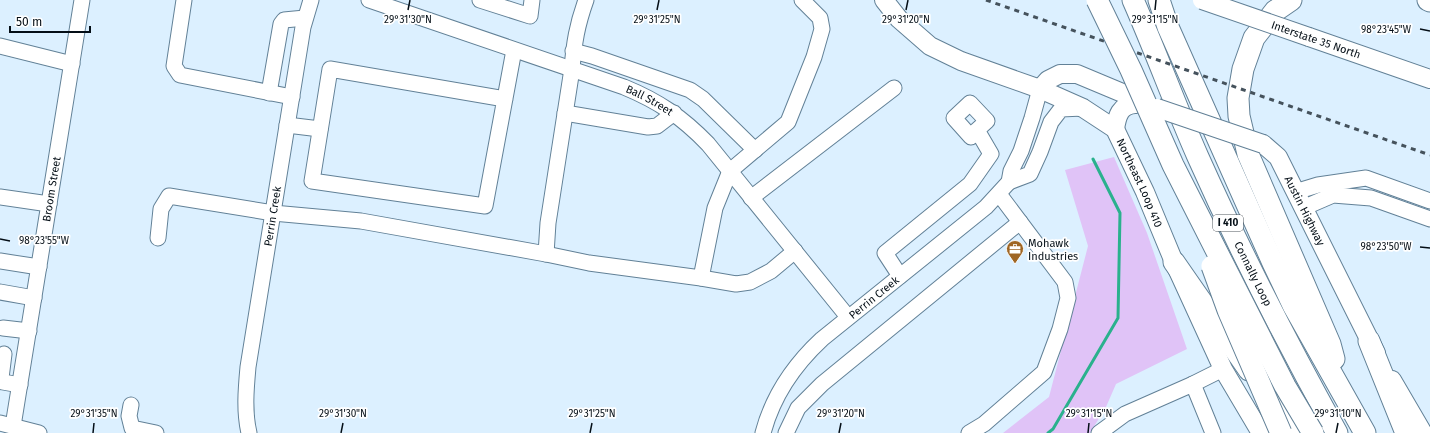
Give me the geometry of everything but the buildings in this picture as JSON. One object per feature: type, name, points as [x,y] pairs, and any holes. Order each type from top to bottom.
[{"type":"highway","points":[[1097,0],[1131,70],[1173,165],[1285,386],[1313,433]]},
{"type":"highway","points":[[1159,0],[1168,27],[1273,263],[1293,305],[1365,433]]},
{"type":"highway","points":[[1291,0],[1275,11],[1254,38],[1243,69],[1238,98],[1239,116],[1248,154],[1330,344],[1344,395]]},
{"type":"highway","points":[[1134,3],[1190,157],[1233,263],[1298,433]]},
{"type":"highway","name":"Connally Loop","points":[[1134,3],[1197,156],[1237,242],[1296,359],[1337,433]]},
{"type":"highway","points":[[1173,165],[1228,310],[1281,433]]},
{"type":"highway","points":[[1174,262],[1292,433]]},
{"type":"highway","points":[[1369,341],[1406,433]]},
{"type":"main road","name":"Northeast Loop 410","points":[[884,0],[899,19],[930,46],[961,61],[1040,89],[1083,108],[1115,129],[1145,192],[1174,262],[1223,369],[1261,433]]},
{"type":"main road","name":"Interstate 35 North","points":[[1202,0],[1430,79]]},
{"type":"main road","name":"Austin Highway","points":[[1040,89],[1048,80],[1060,74],[1077,74],[1151,105],[1263,144],[1278,157],[1369,341],[1423,433]]},
{"type":"main road","points":[[1115,129],[1120,110],[1129,104],[1151,105]]},
{"type":"street","name":"Broom Street","points":[[7,424],[20,385],[82,0]]},
{"type":"street","points":[[184,0],[174,66],[180,75],[292,97]]},
{"type":"street","name":"Perrin Creek","points":[[249,433],[246,408],[247,381],[287,125],[305,18],[311,0]]},
{"type":"street","name":"Ball Street","points":[[369,0],[396,4],[514,50],[643,95],[674,113],[698,134],[730,171],[848,317]]},
{"type":"street","points":[[481,0],[530,16],[532,0]]},
{"type":"street","points":[[546,254],[548,223],[572,69],[573,51],[578,24],[586,0]]},
{"type":"street","points":[[701,278],[715,208],[730,171],[788,122],[814,57],[822,29],[820,18],[802,0]]},
{"type":"street","points":[[269,93],[281,24],[284,20],[305,18]]},
{"type":"street","points":[[0,46],[72,64]]},
{"type":"street","points":[[505,98],[330,69],[312,181],[485,206],[514,50]]},
{"type":"street","points":[[573,51],[592,56],[690,90],[704,99],[755,150]]},
{"type":"street","points":[[751,198],[894,88]]},
{"type":"street","name":"Perrin Creek","points":[[763,433],[773,403],[794,368],[807,353],[848,317],[986,207],[1009,182],[1032,118],[1040,89]]},
{"type":"street","name":"Perrin Creek","points":[[1009,182],[1030,174],[1051,122],[1061,110],[1083,108]]},
{"type":"street","points":[[565,113],[648,128],[657,126],[674,113]]},
{"type":"street","points":[[287,125],[320,129]]},
{"type":"street","points":[[900,276],[885,253],[970,184],[981,170],[991,154],[977,130]]},
{"type":"street","points":[[1295,192],[1318,185],[1366,178],[1430,201]]},
{"type":"street","points":[[969,433],[984,424],[1044,372],[1060,329],[1068,298],[1065,282],[999,194]]},
{"type":"street","points":[[1303,208],[1334,195],[1371,198],[1430,219]]},
{"type":"street","points":[[158,238],[161,208],[169,196],[273,213],[361,221],[589,263],[736,284],[750,282],[771,271],[795,251]]},
{"type":"street","points":[[0,197],[49,204]]},
{"type":"street","points":[[786,433],[798,408],[822,384],[1020,222]]},
{"type":"street","points":[[0,261],[39,267]]},
{"type":"street","points":[[0,292],[34,298]]},
{"type":"street","points":[[3,328],[29,331]]},
{"type":"street","points":[[20,385],[3,382],[1,378],[2,353],[25,356]]},
{"type":"street","points":[[1099,433],[1125,414],[1223,369]]},
{"type":"street","points":[[1192,384],[1214,433]]},
{"type":"street","points":[[131,405],[129,416],[132,428],[156,433]]},
{"type":"street","points":[[7,424],[39,433]]},
{"type":"shaded area","points":[[1114,157],[1147,233],[1187,349],[1116,384],[1106,407],[1090,433],[1003,433],[1049,397],[1088,246],[1065,170]]},
{"type":"waterway","points":[[1048,433],[1053,429],[1118,318],[1120,213],[1093,159]]},
{"type":"railway","points":[[986,0],[1430,155]]},
{"type":"place","name":"Mohawk Industries","points":[[1015,264]]}]
